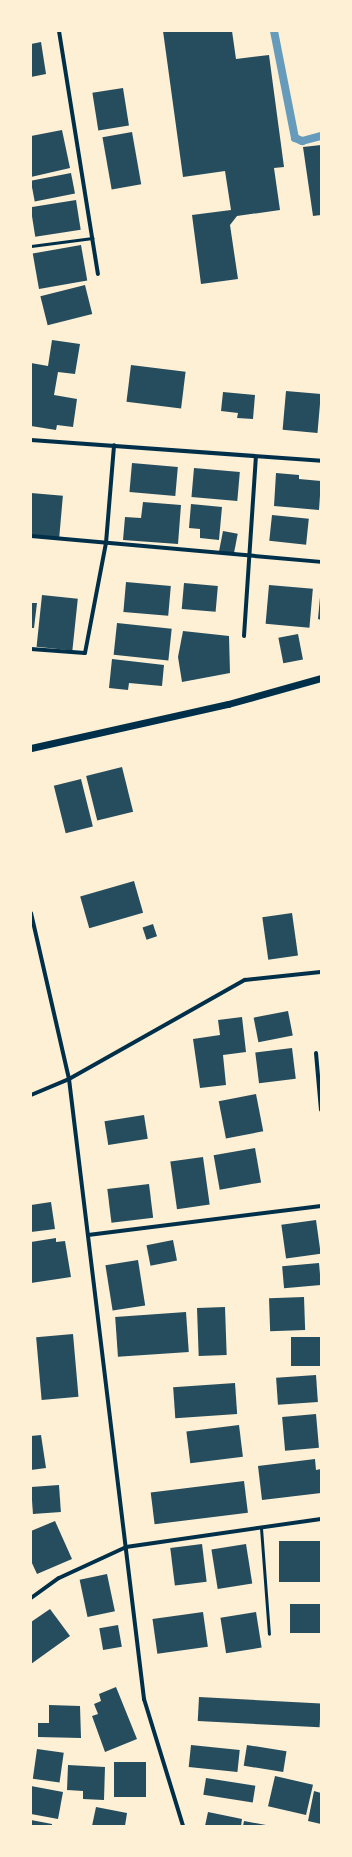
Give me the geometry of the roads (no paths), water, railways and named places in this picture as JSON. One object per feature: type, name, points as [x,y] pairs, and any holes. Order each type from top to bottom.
[{"type":"street","points":[[59,31],[98,274]]},
{"type":"street","points":[[31,440],[321,461]]},
{"type":"street","points":[[31,650],[85,653],[106,543],[114,445]]},
{"type":"street","points":[[244,636],[251,556],[256,457]]},
{"type":"street","points":[[31,536],[321,562]]},
{"type":"street","points":[[31,748],[228,704],[321,678]]},
{"type":"street","points":[[31,913],[70,1079],[144,1699],[184,1826]]},
{"type":"street","points":[[31,1095],[70,1079],[245,980],[321,972]]},
{"type":"street","points":[[316,1053],[321,1110]]},
{"type":"street","points":[[88,1235],[321,1206]]},
{"type":"street","points":[[31,1598],[59,1578],[126,1548],[321,1520]]},
{"type":"lane","points":[[31,246],[92,238]]},
{"type":"lane","points":[[261,1528],[269,1634]]},
{"type":"waterway","points":[[274,31],[295,138],[302,141],[321,136]]}]
